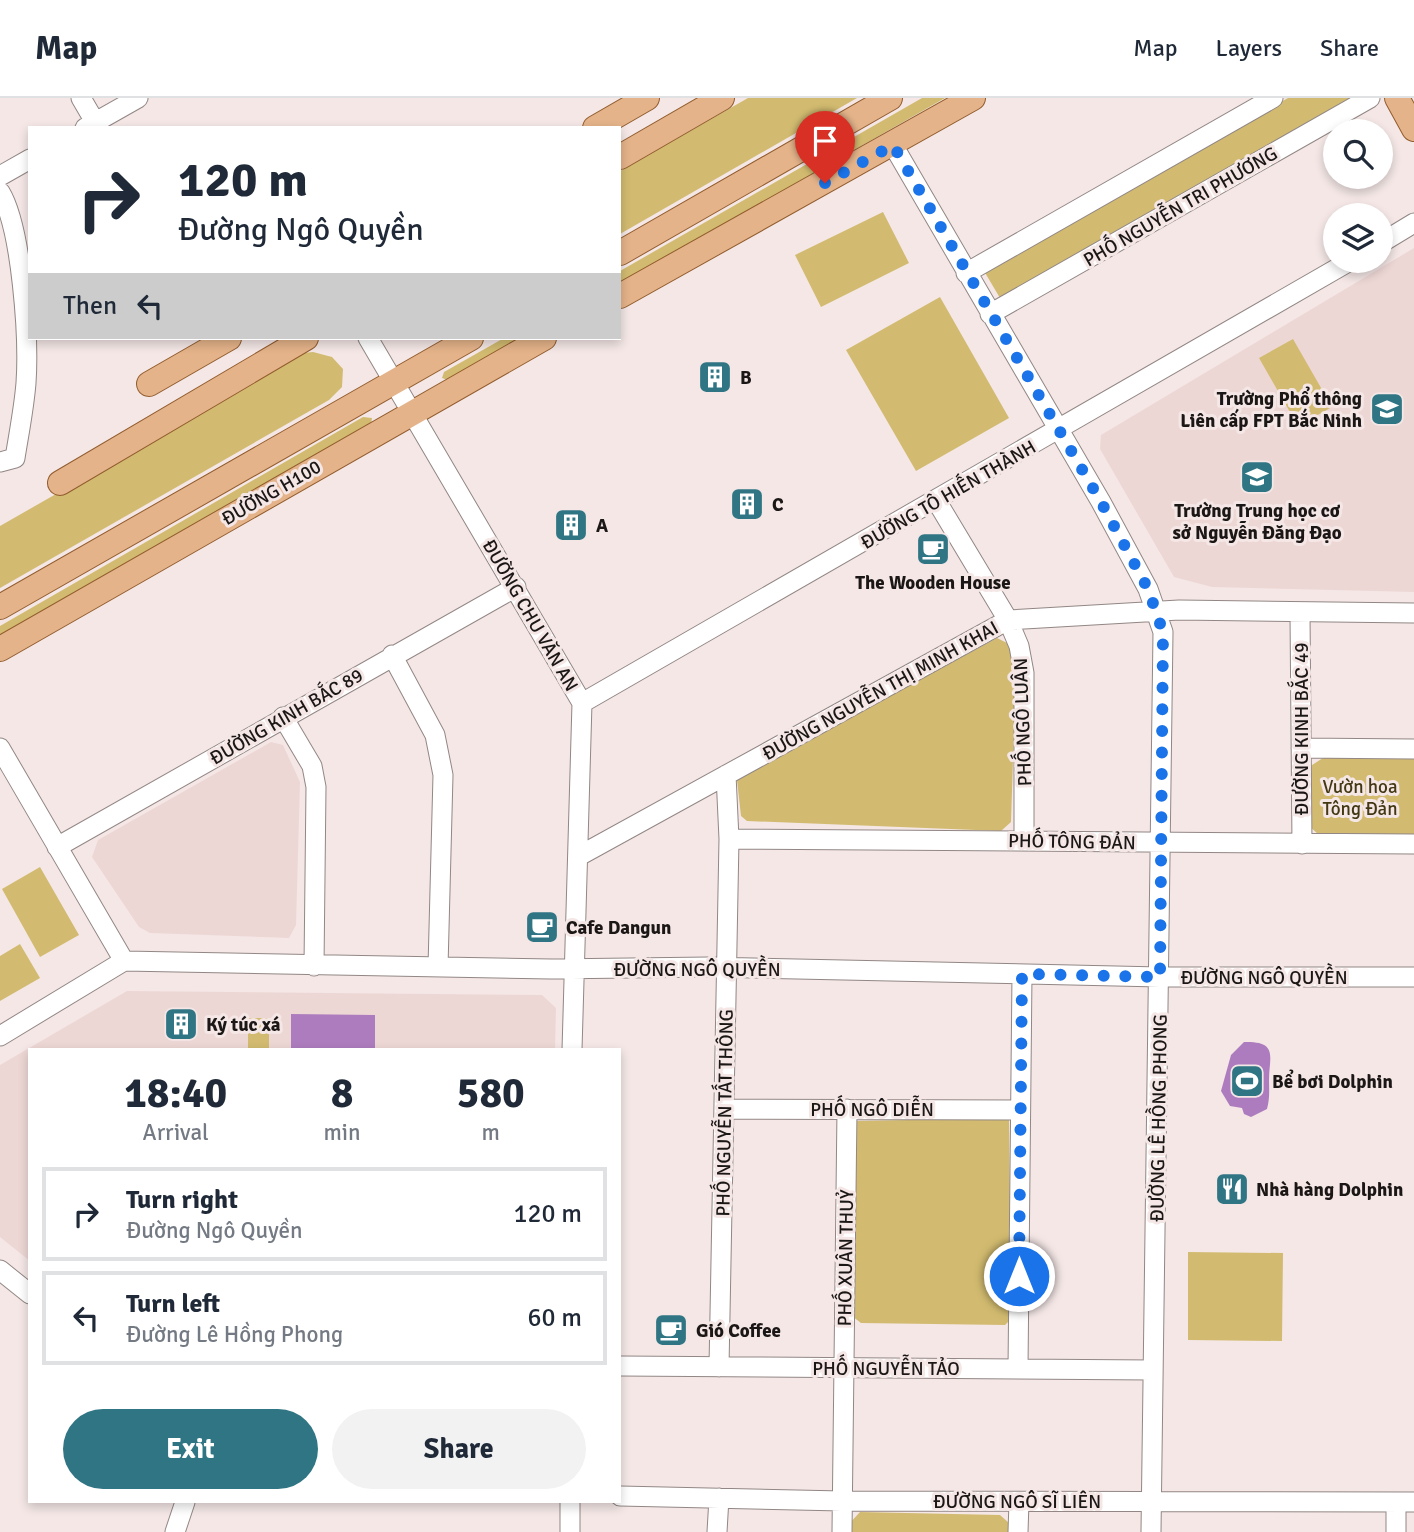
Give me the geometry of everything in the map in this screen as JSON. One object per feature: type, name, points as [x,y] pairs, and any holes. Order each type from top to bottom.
[{"type":"main road","points":[[598,126],[647,98]]},
{"type":"main road","points":[[621,156],[722,98]]},
{"type":"main road","points":[[621,252],[890,98]]},
{"type":"main road","points":[[621,295],[973,98]]},
{"type":"main road","points":[[1397,98],[1414,129]]},
{"type":"main road","points":[[149,384],[226,340]]},
{"type":"main road","points":[[60,483],[303,340]]},
{"type":"main road","name":"ĐƯỜNG H100","points":[[0,607],[467,340]]},
{"type":"main road","name":"ĐƯỜNG H100","points":[[0,649],[411,411],[540,340]]},
{"type":"street","points":[[81,98],[90,125],[138,98]]},
{"type":"street","points":[[966,273],[1273,98]]},
{"type":"street","name":"PHỐ NGUYỄN TRI PHƯƠNG","points":[[990,314],[1370,98]]},
{"type":"street","name":"ĐƯỜNG LÊ HỒNG PHONG","points":[[893,145],[1136,567],[1163,632],[1151,1532]]},
{"type":"street","points":[[0,176],[28,160]]},
{"type":"street","points":[[0,192],[13,222],[21,285],[26,382],[8,460]]},
{"type":"street","points":[[1393,236],[1414,223]]},
{"type":"street","name":"ĐƯỜNG TÔ HIẾN THÀNH","points":[[582,703],[1329,273]]},
{"type":"street","name":"ĐƯỜNG CHU VĂN AN","points":[[369,340],[582,703],[572,1048]]},
{"type":"street","name":"PHỐ NGÔ LUÂN","points":[[936,500],[1017,639],[1024,668],[1024,840]]},
{"type":"street","name":"ĐƯỜNG KINH BẮC 89","points":[[57,847],[516,587]]},
{"type":"street","name":"ĐƯỜNG NGUYỄN THỊ MINH KHAI","points":[[579,856],[1007,620],[1156,611],[1414,613]]},
{"type":"street","name":"ĐƯỜNG KINH BẮC 49","points":[[1300,614],[1301,844]]},
{"type":"street","points":[[392,655],[436,735],[443,775],[438,967]]},
{"type":"street","points":[[283,717],[312,766],[316,787],[314,965]]},
{"type":"street","points":[[0,748],[124,961],[0,1036]]},
{"type":"street","points":[[1301,748],[1414,749]]},
{"type":"street","name":"PHỐ NGUYỄN TẤT THÔNG","points":[[719,1367],[729,839],[726,775]]},
{"type":"street","name":"PHỐ TÔNG ĐẢN","points":[[729,839],[1414,844]]},
{"type":"street","name":"ĐƯỜNG NGÔ QUYỀN","points":[[124,961],[574,969],[727,968],[1160,977],[1414,977]]},
{"type":"street","points":[[1018,1368],[1022,974]]},
{"type":"street","name":"PHỐ NGÔ DIỄN","points":[[725,1109],[1019,1110]]},
{"type":"street","name":"PHỐ XUÂN THUỶ","points":[[842,1532],[847,1109]]},
{"type":"street","points":[[0,1270],[28,1292]]},
{"type":"street","name":"PHỐ NGUYỄN TẢO","points":[[621,1366],[1152,1370]]},
{"type":"street","name":"ĐƯỜNG NGÔ SĨ LIÊN","points":[[621,1496],[842,1501],[1405,1502]]},
{"type":"street","points":[[718,1532],[719,1498]]},
{"type":"street","points":[[1018,1532],[1019,1502]]},
{"type":"street","points":[[1396,1532],[1405,1502]]},
{"type":"street","points":[[175,1532],[185,1503]]},
{"type":"street","points":[[570,1503],[570,1532]]},
{"type":"shaded area","name":"Trường Trung học cơ sở Nguyễn Đăng Đạo","points":[[1414,248],[1414,592],[1212,587],[1174,577],[1100,449],[1101,435],[1372,273],[1393,273],[1393,261]]},
{"type":"shaded area","points":[[271,742],[283,745],[300,782],[296,925],[289,938],[150,933],[139,927],[92,857],[98,840]]},
{"type":"shaded area","points":[[127,991],[542,995],[556,1008],[555,1048],[29,1048]]},
{"type":"shaded area","points":[[291,1014],[375,1015],[375,1048],[291,1048]]},
{"type":"shaded area","name":"Bể bơi Dolphin","points":[[1244,1042],[1263,1044],[1270,1052],[1267,1109],[1251,1117],[1244,1114],[1242,1108],[1230,1106],[1221,1091],[1231,1055]]},
{"type":"shaded area","points":[[28,1049],[28,1259],[0,1237],[0,1065]]},
{"type":"green space","points":[[748,98],[857,98],[621,233],[621,170]]},
{"type":"green space","points":[[922,98],[945,98],[621,283],[621,270]]},
{"type":"green space","points":[[1288,98],[1353,98],[1000,298],[984,271]]},
{"type":"green space","points":[[883,212],[909,263],[821,307],[795,255]]},
{"type":"green space","points":[[940,297],[1009,418],[916,471],[846,350]]},
{"type":"green space","points":[[1293,339],[1332,407],[1298,426],[1259,358]]},
{"type":"green space","points":[[500,340],[522,340],[450,381],[442,378],[444,372]]},
{"type":"green space","points":[[313,352],[332,357],[343,369],[342,387],[329,400],[0,588],[0,526],[303,353]]},
{"type":"green space","points":[[363,417],[372,418],[371,425],[0,638],[0,626]]},
{"type":"green space","points":[[997,638],[1011,645],[1015,700],[1011,822],[1001,831],[747,821],[741,816],[737,780],[741,774]]},
{"type":"green space","name":"Vườn hoa Tông Đản","points":[[1326,756],[1414,756],[1414,835],[1319,835],[1307,824],[1309,767]]},
{"type":"green space","points":[[40,867],[79,935],[40,957],[2,889]]},
{"type":"green space","points":[[20,944],[40,978],[0,1001],[0,956]]},
{"type":"green space","points":[[248,1018],[269,1018],[269,1048],[248,1048]]},
{"type":"green space","points":[[1009,1118],[1011,1319],[1005,1325],[861,1323],[852,1316],[856,1121]]},
{"type":"green space","points":[[1188,1252],[1283,1253],[1282,1341],[1188,1340]]},
{"type":"green space","points":[[860,1512],[1000,1515],[1009,1523],[1009,1532],[849,1532],[849,1524]]},
{"type":"place","name":"B","points":[[715,377]]},
{"type":"place","name":"Trường Phổ thông Liên cấp FPT Bắc Ninh","points":[[1387,409]]},
{"type":"place","name":"Trường Trung học cơ sở Nguyễn Đăng Đạo","points":[[1257,477]]},
{"type":"place","name":"C","points":[[747,504]]},
{"type":"place","name":"A","points":[[571,525]]},
{"type":"place","name":"The Wooden House","points":[[933,549]]},
{"type":"place","name":"Cafe Dangun","points":[[542,927]]},
{"type":"place","name":"Ký túc xá","points":[[181,1024]]},
{"type":"place","name":"Bể bơi Dolphin","points":[[1247,1081]]},
{"type":"place","name":"Nhà hàng Dolphin","points":[[1232,1189]]},
{"type":"place","name":"Gió Coffee","points":[[671,1330]]},
{"type":"route","points":[[825,183],[893,145],[1101,502],[1148,589],[1163,632],[1160,977],[1022,974],[1019,1276]]}]
